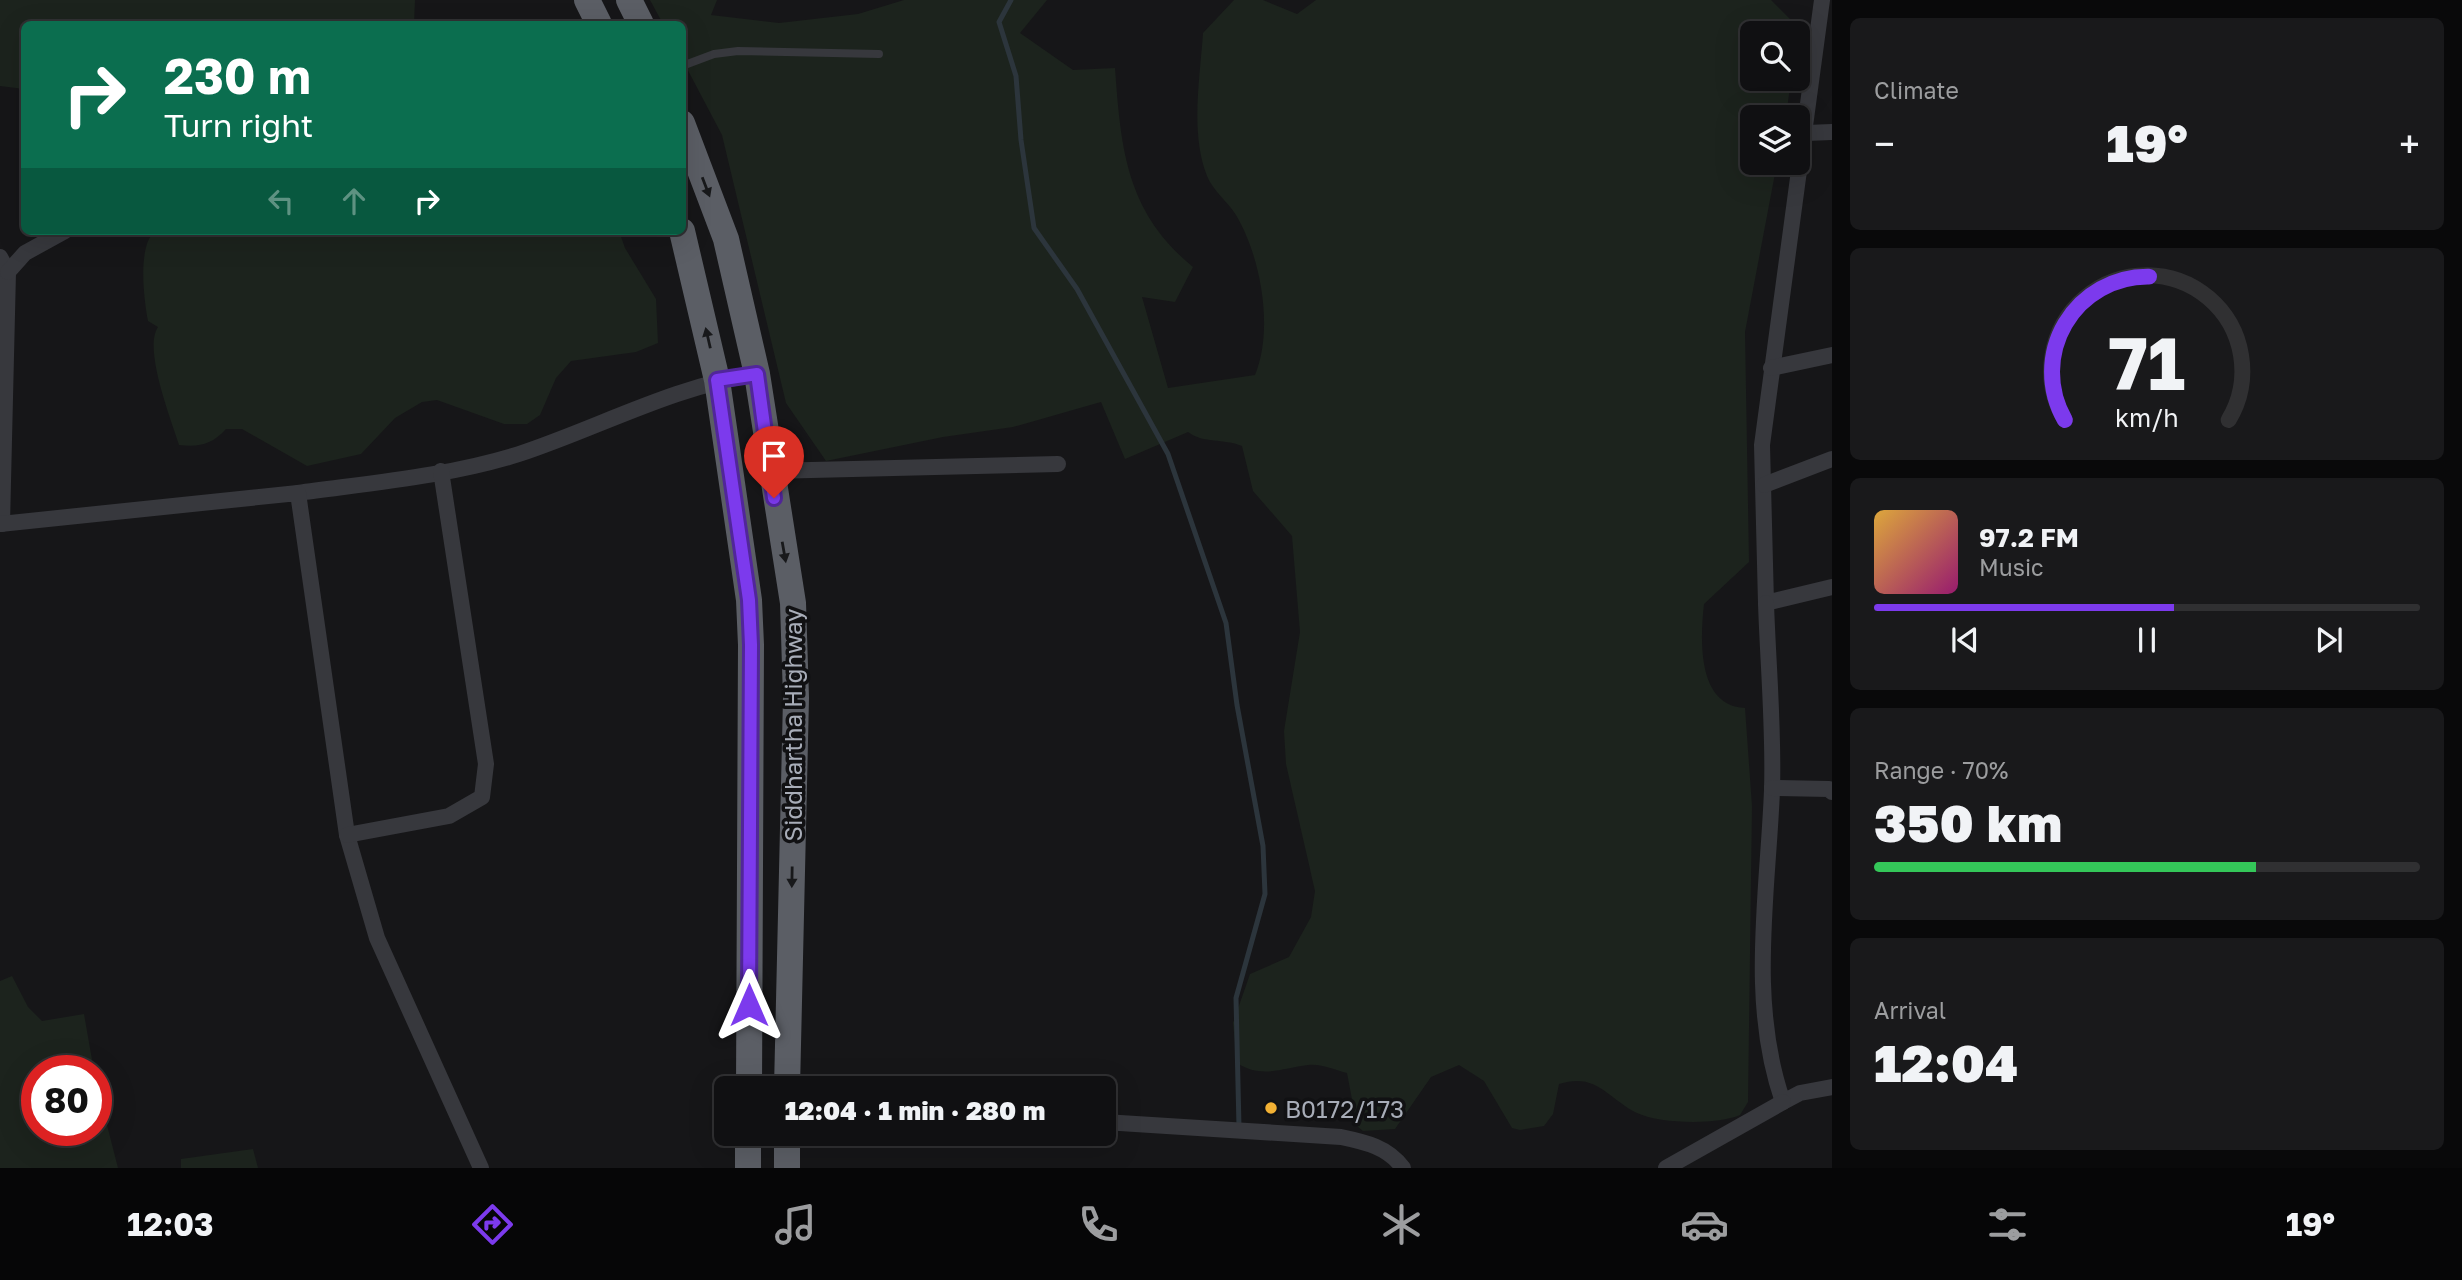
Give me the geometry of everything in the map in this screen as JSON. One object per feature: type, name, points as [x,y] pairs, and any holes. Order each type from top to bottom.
[{"type":"highway","points":[[587,0],[598,21]]},
{"type":"highway","points":[[629,0],[640,21]]},
{"type":"highway","name":"Siddhartha Highway","points":[[686,134],[726,239],[757,374],[796,642],[787,1076]]},
{"type":"highway","name":"Siddhartha Highway","points":[[683,235],[717,380],[749,600],[749,1076]]},
{"type":"highway","points":[[748,1146],[748,1168]]},
{"type":"highway","points":[[787,1146],[788,1168]]},
{"type":"street","points":[[1809,105],[1822,0]]},
{"type":"street","points":[[1810,133],[1832,132]]},
{"type":"street","points":[[1783,1102],[1775,1080],[1763,1010],[1772,788],[1762,445],[1800,175]]},
{"type":"street","points":[[8,272],[25,253],[58,235]]},
{"type":"street","points":[[0,257],[8,272],[1,524],[298,493],[441,471],[517,455],[717,380],[757,374]]},
{"type":"street","points":[[1771,368],[1832,355]]},
{"type":"street","points":[[1763,485],[1832,459]]},
{"type":"street","points":[[769,471],[1058,464]]},
{"type":"street","points":[[347,835],[449,816],[482,797],[486,764],[441,471]]},
{"type":"street","points":[[298,493],[347,835],[377,938],[481,1168]]},
{"type":"street","points":[[1766,604],[1832,587]]},
{"type":"street","points":[[1772,788],[1819,788],[1832,792]]},
{"type":"street","points":[[1666,1168],[1800,1093],[1832,1087]]},
{"type":"street","points":[[1116,1123],[1341,1137],[1372,1144],[1396,1158],[1403,1168]]},
{"type":"lane","points":[[686,64],[714,54],[737,51],[879,54]]},
{"type":"shaded area","points":[[0,0],[415,0],[414,21],[21,21],[21,89],[0,86]]},
{"type":"shaded area","points":[[650,0],[717,0],[711,15],[779,23],[858,14],[904,0],[1047,0],[1020,33],[1073,70],[1115,68],[1120,126],[1131,177],[1140,201],[1153,224],[1193,267],[1175,302],[1142,297],[1168,388],[1255,375],[1261,357],[1264,315],[1258,272],[1245,232],[1236,215],[1207,176],[1197,124],[1203,33],[1234,0],[1263,0],[1297,14],[1316,0],[1771,0],[1790,19],[1740,21],[1740,91],[1789,91],[1788,105],[1740,105],[1740,175],[1775,175],[1745,332],[1749,562],[1704,604],[1702,635],[1705,669],[1710,684],[1718,696],[1729,704],[1745,708],[1752,806],[1748,1102],[1740,1115],[1703,1122],[1647,1117],[1627,1107],[1601,1088],[1583,1081],[1572,1081],[1559,1084],[1553,1114],[1544,1126],[1520,1130],[1512,1128],[1484,1081],[1459,1065],[1431,1077],[1395,1129],[1363,1131],[1357,1126],[1347,1073],[1313,1065],[1264,1071],[1246,1068],[1237,1063],[1233,1023],[1250,974],[1289,957],[1311,917],[1315,891],[1286,764],[1284,731],[1300,632],[1292,536],[1253,491],[1242,446],[1201,438],[1188,432],[1125,459],[1101,402],[1013,427],[943,437],[826,461],[786,403],[722,135],[686,67],[686,21],[661,21]]},
{"type":"shaded area","points":[[152,235],[620,235],[625,248],[656,299],[658,343],[636,352],[571,361],[556,378],[540,415],[527,424],[504,424],[437,400],[422,402],[395,418],[361,454],[307,466],[242,429],[226,429],[205,444],[179,445],[156,367],[154,337],[158,327],[148,321],[143,274]]},
{"type":"shaded area","points":[[12,976],[28,1007],[42,1021],[84,1014],[91,1055],[21,1055],[21,1146],[112,1145],[118,1168],[0,1168],[0,981]]},
{"type":"shaded area","points":[[253,1149],[258,1168],[181,1168],[181,1159]]},
{"type":"waterway","points":[[1011,0],[999,22],[1016,76],[1021,140],[1034,228],[1077,289],[1168,454],[1226,623],[1237,705],[1263,846],[1265,894],[1236,998],[1239,1127]]},
{"type":"place","name":"B0172/173","points":[[1271,1108]]},
{"type":"route","points":[[749,1005],[749,600],[717,380],[757,374],[774,498]]}]
